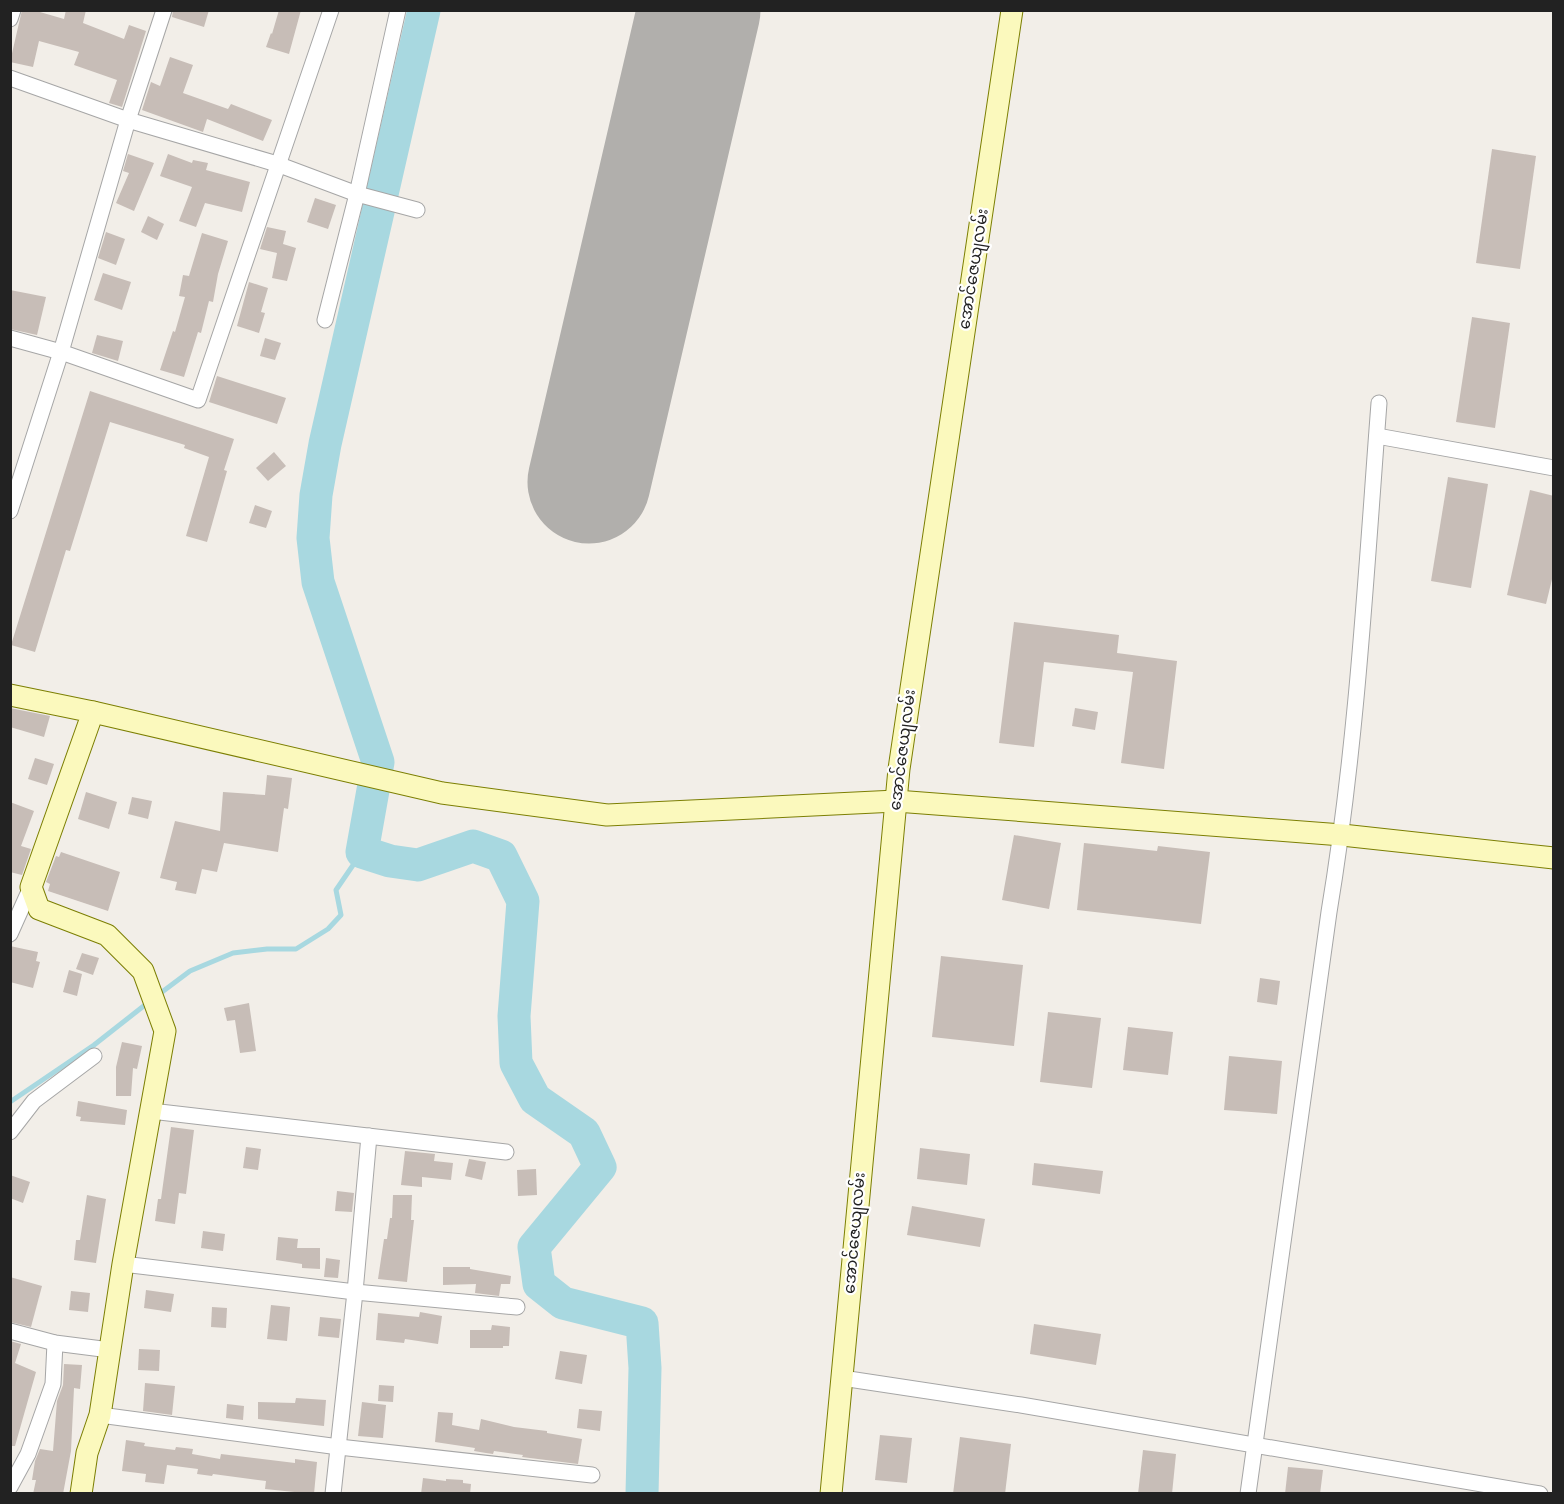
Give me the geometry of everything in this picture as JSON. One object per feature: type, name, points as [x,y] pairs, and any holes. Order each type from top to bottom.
[{"type":"street","points":[[10,18],[13,10]]},
{"type":"street","points":[[10,512],[62,352],[128,120],[164,10]]},
{"type":"street","points":[[10,338],[62,352],[198,399],[331,10]]},
{"type":"street","points":[[325,320],[357,194],[398,10]]},
{"type":"street","name":"အောင်ဇေယျလမ်း","points":[[831,1494],[899,769],[1012,10]]},
{"type":"street","points":[[10,78],[128,120],[277,164],[357,194],[417,210]]},
{"type":"street","points":[[1248,1494],[1329,912],[1342,835],[1358,672],[1379,402]]},
{"type":"street","points":[[1377,436],[1554,468]]},
{"type":"street","points":[[10,695],[442,793],[607,815],[896,801],[1342,835],[1554,858]]},
{"type":"street","points":[[10,934],[31,887],[93,712]]},
{"type":"street","points":[[31,887],[39,909],[108,935],[143,971],[165,1031],[123,1264],[100,1415],[87,1453],[81,1494]]},
{"type":"street","points":[[10,1132],[34,1101],[93,1056]]},
{"type":"street","points":[[151,1111],[506,1152]]},
{"type":"street","points":[[333,1494],[369,1136]]},
{"type":"street","points":[[123,1264],[355,1292],[517,1307]]},
{"type":"street","points":[[10,1331],[55,1343],[110,1350]]},
{"type":"street","points":[[10,1487],[28,1454],[53,1384],[55,1343]]},
{"type":"street","points":[[842,1378],[1021,1405],[1540,1494]]},
{"type":"street","points":[[100,1415],[339,1447],[592,1475]]},
{"type":"building","points":[[22,10],[33,10],[64,19],[66,10],[86,10],[83,23],[124,39],[129,25],[146,31],[122,107],[109,103],[117,80],[74,65],[79,52],[39,41],[33,67],[10,62]]},
{"type":"building","points":[[173,10],[209,10],[204,27],[172,17]]},
{"type":"building","points":[[279,10],[301,10],[289,54],[266,47]]},
{"type":"building","points":[[170,57],[193,65],[183,93],[228,109],[231,104],[272,120],[263,141],[207,119],[203,132],[142,110],[151,82],[160,86]]},
{"type":"building","points":[[1492,149],[1536,156],[1520,269],[1476,263]]},
{"type":"building","points":[[128,154],[154,163],[134,211],[116,203],[129,173],[123,171]]},
{"type":"building","points":[[168,154],[192,163],[193,160],[208,163],[206,170],[250,182],[242,212],[205,203],[196,227],[179,221],[192,187],[160,176]]},
{"type":"building","points":[[315,198],[336,205],[328,229],[307,222]]},
{"type":"building","points":[[148,216],[164,224],[157,240],[141,232]]},
{"type":"building","points":[[267,227],[286,231],[283,244],[296,248],[287,281],[272,278],[277,253],[260,249]]},
{"type":"building","points":[[106,232],[125,239],[116,265],[98,258]]},
{"type":"building","points":[[202,233],[228,241],[218,274],[213,302],[209,301],[201,333],[198,332],[184,377],[160,370],[173,331],[175,332],[185,297],[179,296],[183,275],[189,276]]},
{"type":"building","points":[[103,273],[131,282],[122,310],[94,300]]},
{"type":"building","points":[[249,282],[268,288],[261,312],[265,313],[259,333],[237,326]]},
{"type":"building","points":[[10,290],[46,297],[37,335],[10,329]]},
{"type":"building","points":[[1472,317],[1510,323],[1495,428],[1456,422]]},
{"type":"building","points":[[97,335],[123,341],[118,361],[92,353]]},
{"type":"building","points":[[265,338],[281,343],[275,360],[260,356]]},
{"type":"building","points":[[217,376],[286,398],[277,424],[209,402]]},
{"type":"building","points":[[90,391],[234,439],[224,470],[227,471],[207,542],[186,536],[209,457],[184,448],[185,445],[110,422],[70,551],[66,550],[35,652],[11,645]]},
{"type":"building","points":[[274,452],[286,466],[268,481],[256,468]]},
{"type":"building","points":[[1448,477],[1488,484],[1471,588],[1431,581]]},
{"type":"building","points":[[1530,490],[1554,496],[1554,571],[1546,604],[1507,595]]},
{"type":"building","points":[[255,505],[272,511],[266,528],[249,523]]},
{"type":"building","points":[[1014,622],[1119,635],[1117,653],[1177,661],[1164,769],[1121,763],[1133,672],[1044,662],[1034,747],[999,743]]},
{"type":"building","points":[[10,708],[50,716],[44,737],[10,727]]},
{"type":"building","points":[[1075,708],[1098,712],[1095,730],[1072,726]]},
{"type":"building","points":[[35,758],[54,764],[47,785],[28,779]]},
{"type":"building","points":[[267,775],[292,778],[288,809],[284,808],[278,852],[224,843],[217,872],[202,869],[196,894],[175,890],[177,882],[160,878],[175,821],[220,831],[223,792],[265,795]]},
{"type":"building","points":[[86,792],[117,802],[109,829],[78,819]]},
{"type":"building","points":[[132,797],[152,801],[148,819],[128,814]]},
{"type":"building","points":[[10,802],[34,811],[21,846],[31,849],[22,875],[10,872]]},
{"type":"building","points":[[1014,835],[1061,843],[1049,909],[1002,900]]},
{"type":"building","points":[[1084,843],[1157,851],[1158,846],[1210,852],[1201,924],[1077,910]]},
{"type":"building","points":[[61,852],[120,872],[108,911],[48,891],[50,884],[46,882],[56,856],[59,857]]},
{"type":"building","points":[[10,946],[38,952],[36,961],[40,962],[33,988],[10,982]]},
{"type":"building","points":[[82,953],[99,958],[93,975],[76,969]]},
{"type":"building","points":[[941,956],[1023,965],[1014,1046],[932,1037]]},
{"type":"building","points":[[69,970],[82,974],[77,996],[63,992]]},
{"type":"building","points":[[1260,978],[1280,981],[1277,1005],[1257,1002]]},
{"type":"building","points":[[249,1003],[256,1051],[240,1053],[235,1020],[227,1021],[224,1008]]},
{"type":"building","points":[[1048,1012],[1101,1018],[1092,1088],[1040,1082]]},
{"type":"building","points":[[1128,1027],[1173,1032],[1168,1075],[1123,1070]]},
{"type":"building","points":[[122,1042],[142,1046],[137,1069],[133,1068],[131,1096],[116,1096],[116,1067]]},
{"type":"building","points":[[1229,1056],[1282,1061],[1277,1114],[1224,1110]]},
{"type":"building","points":[[78,1101],[127,1110],[125,1125],[80,1121],[81,1117],[76,1116]]},
{"type":"building","points":[[171,1127],[194,1130],[186,1194],[179,1193],[175,1224],[155,1221],[158,1199],[161,1199]]},
{"type":"building","points":[[246,1147],[261,1149],[258,1170],[243,1168]]},
{"type":"building","points":[[920,1148],[970,1154],[967,1185],[917,1179]]},
{"type":"building","points":[[405,1151],[435,1154],[434,1161],[453,1163],[451,1180],[422,1177],[422,1187],[401,1185]]},
{"type":"building","points":[[469,1159],[486,1162],[482,1180],[465,1176]]},
{"type":"building","points":[[1034,1163],[1103,1171],[1100,1194],[1032,1185]]},
{"type":"building","points":[[536,1169],[537,1195],[518,1196],[517,1170]]},
{"type":"building","points":[[10,1175],[30,1182],[23,1203],[10,1198]]},
{"type":"building","points":[[337,1191],[354,1193],[352,1212],[335,1211]]},
{"type":"building","points":[[87,1195],[106,1199],[96,1263],[74,1260],[76,1240],[80,1240]]},
{"type":"building","points":[[393,1195],[412,1195],[411,1220],[414,1220],[407,1282],[378,1279],[384,1239],[387,1239],[390,1218],[392,1218]]},
{"type":"building","points":[[912,1206],[985,1219],[980,1247],[907,1235]]},
{"type":"building","points":[[203,1231],[225,1234],[223,1251],[201,1248]]},
{"type":"building","points":[[278,1237],[298,1239],[297,1248],[320,1248],[320,1269],[302,1268],[302,1264],[276,1260]]},
{"type":"building","points":[[326,1258],[340,1260],[338,1278],[324,1277]]},
{"type":"building","points":[[443,1267],[470,1267],[470,1269],[511,1276],[510,1284],[501,1284],[499,1296],[475,1293],[476,1284],[443,1285]]},
{"type":"building","points":[[10,1277],[42,1286],[31,1327],[10,1322]]},
{"type":"building","points":[[146,1290],[174,1294],[171,1312],[144,1308]]},
{"type":"building","points":[[71,1291],[90,1293],[88,1312],[69,1310]]},
{"type":"building","points":[[271,1305],[290,1307],[287,1341],[267,1339]]},
{"type":"building","points":[[212,1307],[227,1308],[226,1328],[211,1327]]},
{"type":"building","points":[[420,1312],[442,1316],[438,1344],[405,1339],[404,1343],[376,1340],[378,1313],[419,1317]]},
{"type":"building","points":[[320,1317],[341,1319],[339,1338],[318,1336]]},
{"type":"building","points":[[1034,1324],[1101,1334],[1096,1365],[1030,1354]]},
{"type":"building","points":[[492,1325],[510,1327],[509,1346],[470,1348],[470,1330],[491,1330]]},
{"type":"building","points":[[10,1341],[21,1344],[15,1363],[36,1372],[15,1446],[10,1446]]},
{"type":"building","points":[[139,1349],[160,1350],[159,1371],[138,1370]]},
{"type":"building","points":[[560,1351],[587,1355],[582,1384],[555,1379]]},
{"type":"building","points":[[64,1364],[82,1365],[80,1389],[74,1388],[71,1451],[63,1494],[33,1494],[36,1480],[32,1480],[35,1461],[40,1449],[53,1451],[57,1401],[63,1385]]},
{"type":"building","points":[[145,1383],[175,1386],[172,1415],[143,1411]]},
{"type":"building","points":[[379,1385],[394,1386],[393,1402],[378,1401]]},
{"type":"building","points":[[296,1398],[326,1400],[324,1426],[258,1419],[258,1402],[295,1403]]},
{"type":"building","points":[[362,1402],[386,1405],[383,1438],[358,1436]]},
{"type":"building","points":[[227,1404],[244,1406],[243,1420],[226,1418]]},
{"type":"building","points":[[579,1409],[602,1411],[600,1431],[577,1428]]},
{"type":"building","points":[[438,1412],[453,1413],[452,1425],[479,1430],[481,1419],[582,1439],[578,1464],[494,1451],[493,1454],[486,1453],[474,1451],[475,1448],[435,1442]]},
{"type":"building","points":[[880,1435],[912,1438],[907,1483],[875,1480]]},
{"type":"building","points":[[960,1437],[1011,1444],[1005,1494],[953,1494]]},
{"type":"building","points":[[126,1440],[145,1443],[144,1446],[175,1450],[176,1447],[193,1449],[192,1454],[220,1459],[221,1454],[295,1463],[295,1459],[317,1462],[314,1494],[265,1489],[266,1481],[197,1474],[198,1469],[167,1465],[164,1484],[145,1482],[146,1474],[122,1471]]},
{"type":"building","points":[[1143,1450],[1176,1454],[1172,1494],[1138,1494]]},
{"type":"building","points":[[1288,1467],[1323,1470],[1320,1494],[1285,1494]]},
{"type":"building","points":[[423,1478],[446,1481],[446,1479],[463,1480],[463,1483],[471,1484],[470,1494],[421,1494]]},
{"type":"waterway","points":[[424,10],[325,444],[316,495],[313,538],[318,582],[378,762],[362,852],[390,861],[418,865],[473,846],[501,856],[523,901],[514,1016],[516,1063],[535,1099],[584,1133],[600,1167],[534,1247],[539,1284],[563,1303],[642,1323],[645,1368],[642,1494]]},
{"type":"waterway","points":[[158,995],[190,971],[233,953],[267,949],[296,949],[328,929],[341,915],[336,890],[362,852]]},
{"type":"waterway","points":[[10,1102],[94,1045],[150,1001]]},
{"type":"runway","points":[[589,482],[699,10]]}]
